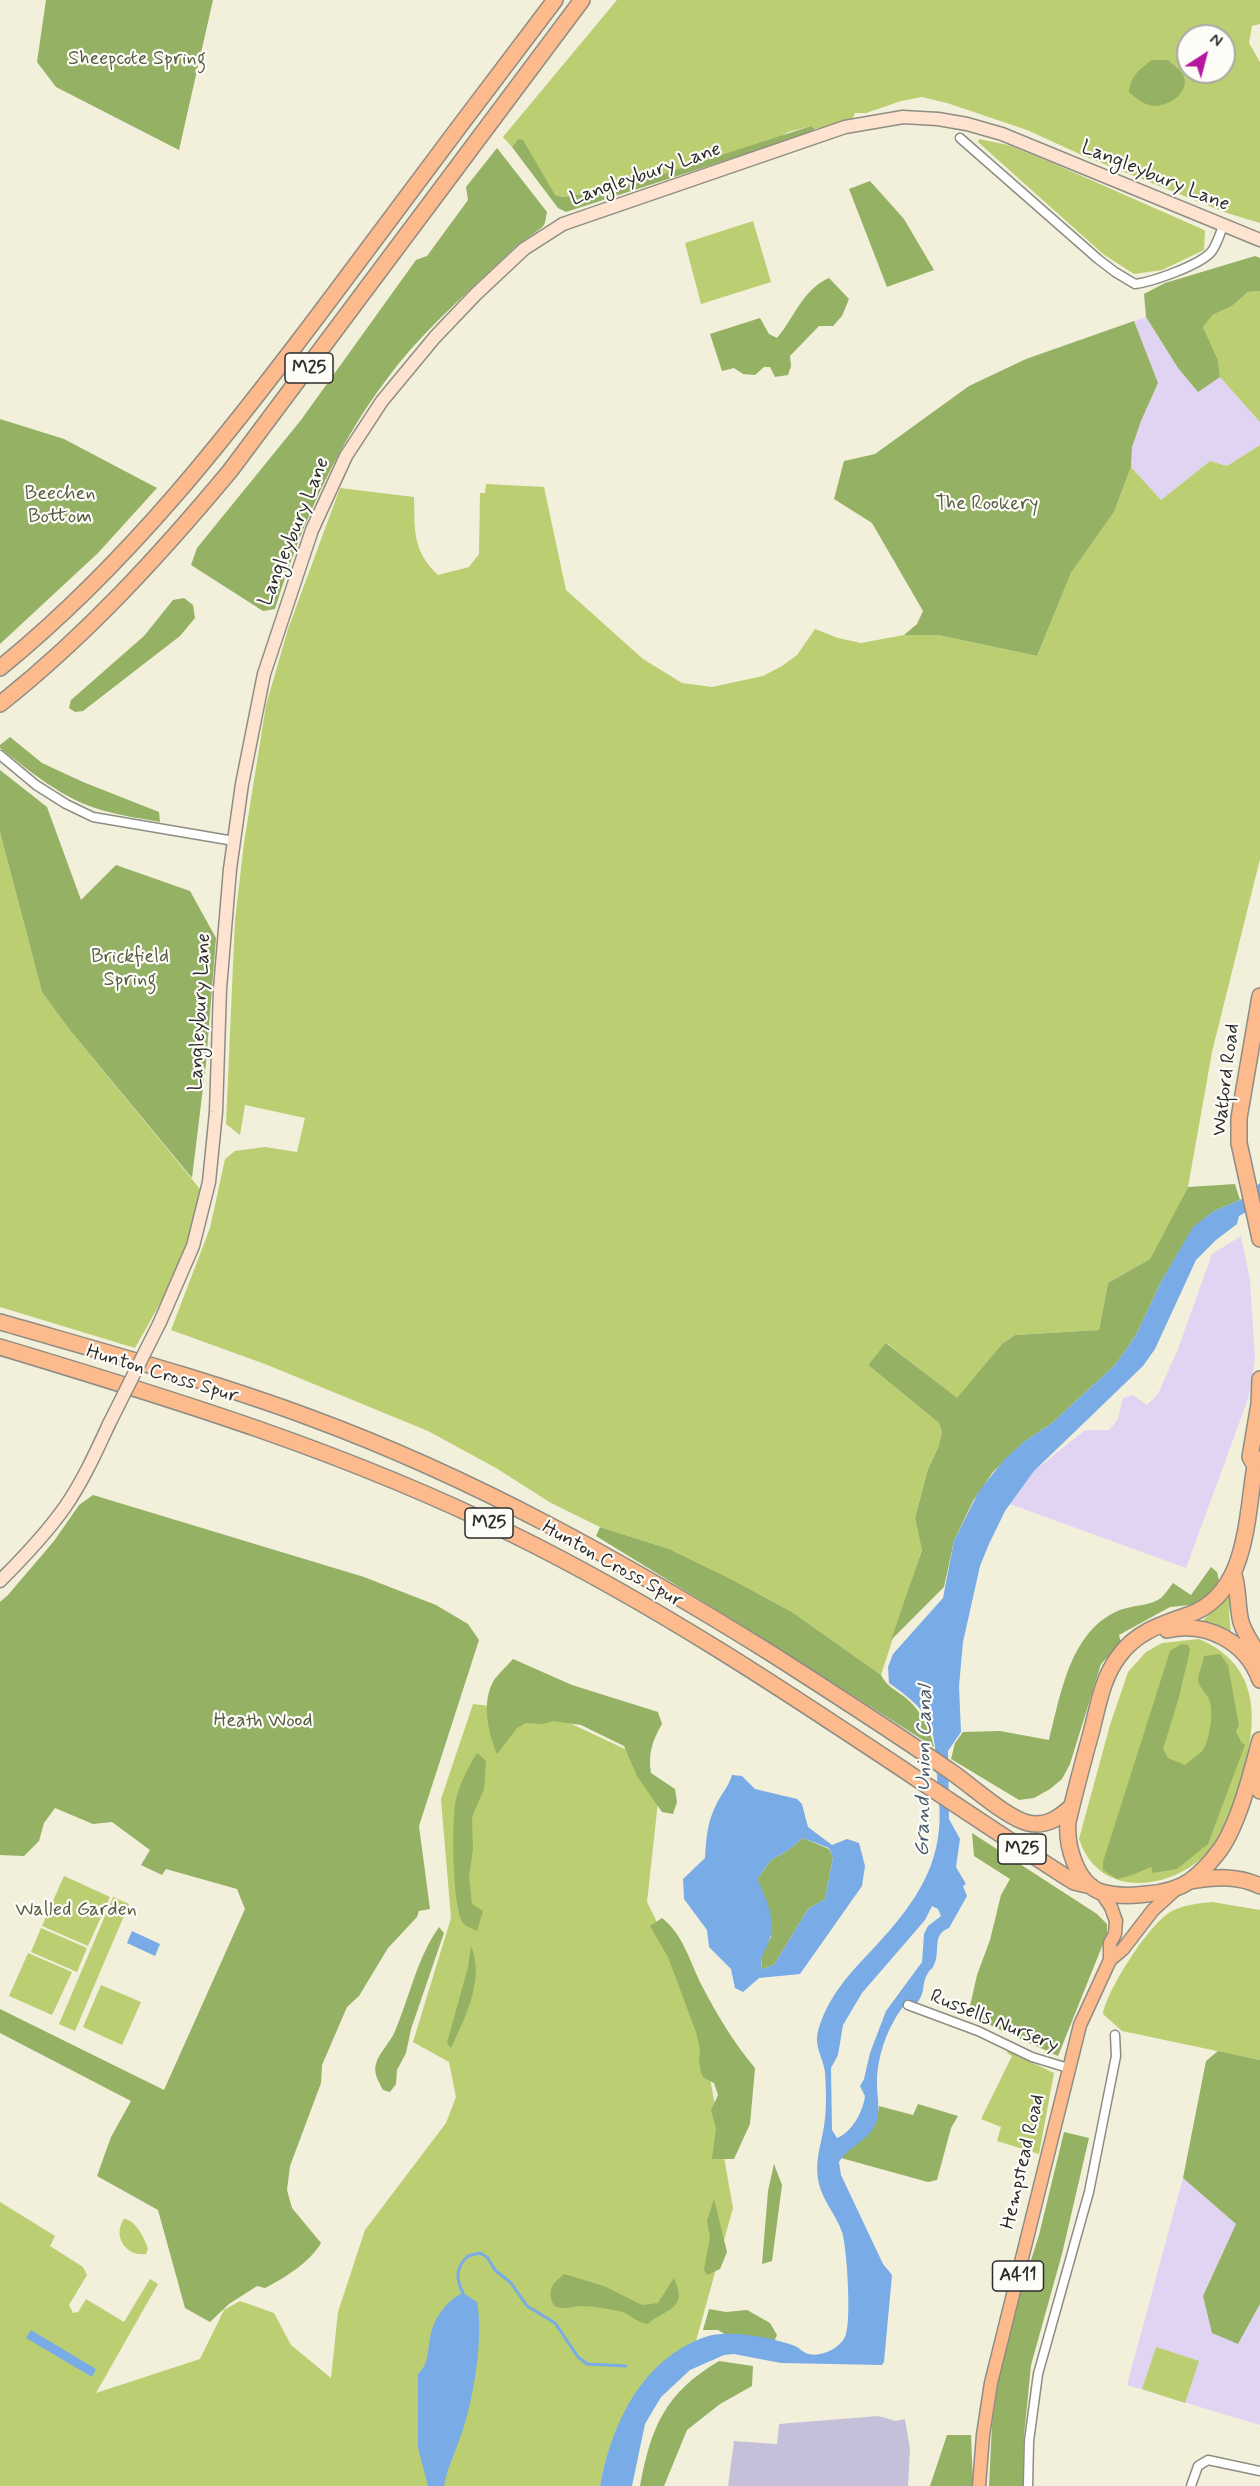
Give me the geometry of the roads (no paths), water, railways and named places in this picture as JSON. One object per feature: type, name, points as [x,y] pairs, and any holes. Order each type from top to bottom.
[{"type":"highway","name":"M25","points":[[0,668],[80,598],[173,500],[270,379],[555,0]]},
{"type":"highway","name":"M25","points":[[0,704],[68,646],[112,603],[217,486],[318,356],[582,0]]},
{"type":"highway","name":"Watford Road","points":[[1260,996],[1239,1118],[1239,1143],[1260,1239]]},
{"type":"highway","name":"Hunton Cross Spur","points":[[0,1322],[173,1372],[302,1415],[456,1480],[589,1546],[683,1598],[1025,1822],[1046,1823],[1071,1807]]},
{"type":"highway","name":"Hunton Cross Spur","points":[[0,1347],[170,1398],[305,1444],[398,1481],[513,1534],[666,1618],[1074,1882],[1096,1889],[1134,1896],[1184,1884],[1232,1878],[1247,1880],[1260,1886]]},
{"type":"highway","points":[[1260,1379],[1259,1404],[1251,1457],[1258,1462],[1235,1588],[1241,1622],[1256,1660],[1260,1680]]},
{"type":"highway","points":[[1096,1889],[1071,1855],[1067,1837],[1071,1807],[1105,1681],[1120,1653],[1141,1636],[1158,1624],[1202,1609],[1220,1595],[1235,1588]]},
{"type":"highway","points":[[1141,1636],[1180,1626],[1206,1629],[1234,1644],[1256,1660]]},
{"type":"highway","points":[[1260,1742],[1260,1791]]},
{"type":"highway","points":[[1184,1884],[1217,1854],[1227,1840],[1260,1742]]},
{"type":"main road","name":"Hempstead Road","points":[[1110,1960],[1123,1949],[1154,1910],[1184,1884]]},
{"type":"main road","name":"Hempstead Road","points":[[979,2486],[982,2435],[991,2384],[1068,2068],[1080,2025],[1110,1960],[1110,1943],[1115,1934],[1116,1921],[1111,1907],[1096,1889]]},
{"type":"street","name":"Langleybury Lane","points":[[0,1581],[26,1555],[65,1507],[82,1480],[160,1322],[192,1245],[209,1182],[216,1112],[220,989],[234,841],[242,784],[264,674],[308,541],[346,456],[382,401],[435,337],[476,294],[537,239],[575,219],[657,193],[845,127],[903,117],[957,122],[1002,134],[1260,240]]},
{"type":"street","points":[[960,138],[1098,259],[1135,284],[1164,276],[1201,260],[1210,254],[1223,226]]},
{"type":"street","points":[[0,755],[36,785],[93,817],[234,841]]},
{"type":"street","name":"Russells Nursery","points":[[908,2006],[978,2031],[1032,2057],[1068,2068]]},
{"type":"street","points":[[1028,2486],[1029,2441],[1038,2374],[1089,2192],[1116,2056],[1114,2035]]},
{"type":"street","points":[[1191,2486],[1197,2466],[1208,2460],[1260,2471]]},
{"type":"water","points":[[1260,1183],[1260,1204],[1239,1216],[1237,1224],[1216,1240],[1196,1260],[1155,1349],[1143,1366],[1034,1471],[1005,1511],[980,1566],[963,1642],[959,1686],[961,1732],[948,1751],[949,1819],[960,1839],[956,1867],[966,1884],[963,1886],[967,1896],[949,1928],[943,1931],[938,1939],[936,1960],[926,1978],[921,1998],[913,2007],[905,2004],[893,2022],[885,2041],[879,2062],[878,2111],[874,2127],[839,2162],[841,2175],[883,2264],[892,2275],[884,2362],[882,2365],[781,2363],[734,2354],[724,2355],[690,2370],[661,2397],[645,2424],[632,2486],[600,2486],[611,2444],[629,2403],[655,2368],[672,2354],[699,2339],[718,2334],[768,2338],[795,2346],[805,2353],[814,2355],[834,2348],[845,2337],[848,2302],[844,2240],[821,2190],[818,2176],[826,2099],[825,2072],[818,2047],[818,2031],[839,1988],[894,1925],[924,1881],[936,1847],[940,1823],[935,1744],[932,1732],[923,1712],[889,1683],[888,1667],[893,1654],[943,1598],[954,1541],[979,1491],[1004,1460],[1025,1441],[1051,1424],[1115,1365],[1136,1335],[1161,1282],[1193,1227],[1214,1211],[1240,1200]],"holes":[[[932,1906],[938,1909],[941,1916],[928,1926],[924,1934],[922,1962],[886,2011],[860,2086],[865,2096],[859,2115],[852,2126],[837,2138],[832,2130],[831,2068],[838,2055],[843,2025],[862,1993],[925,1920]]]},
{"type":"water","points":[[732,1775],[742,1776],[755,1789],[797,1799],[802,1804],[808,1827],[832,1845],[847,1839],[859,1843],[865,1866],[862,1886],[800,1974],[759,1978],[743,1992],[735,1988],[731,1969],[709,1947],[707,1930],[684,1899],[683,1879],[705,1858],[711,1818]],"holes":[[[803,1838],[829,1848],[833,1857],[825,1899],[808,1909],[774,1965],[762,1969],[762,1959],[770,1938],[772,1923],[757,1879],[771,1860]]]},
{"type":"water","points":[[132,1931],[160,1944],[155,1956],[127,1943]]},
{"type":"water","points":[[463,2293],[477,2302],[479,2317],[478,2352],[473,2390],[465,2424],[444,2486],[428,2486],[418,2448],[418,2374],[425,2365],[431,2333],[436,2321],[447,2304]]},
{"type":"water","points":[[31,2330],[96,2369],[92,2377],[26,2338]]},
{"type":"waterway","points":[[463,2293],[458,2278],[459,2269],[468,2256],[480,2253],[487,2257],[495,2270],[511,2283],[527,2306],[555,2323],[578,2357],[587,2364],[626,2366]]},
{"type":"park label","name":"Sheepcote Spring","points":[[137,60]]},
{"type":"park label","name":"The Rookery","points":[[987,505]]},
{"type":"park label","name":"Beechen Bottom","points":[[60,506]]},
{"type":"park label","name":"Brickfield Spring","points":[[130,970]]},
{"type":"park label","name":"Heath Wood","points":[[263,1722]]},
{"type":"park label","name":"Walled Garden","points":[[76,1911]]},
{"type":"water label","name":"Grand Union Canal","points":[[925,1771]]}]
